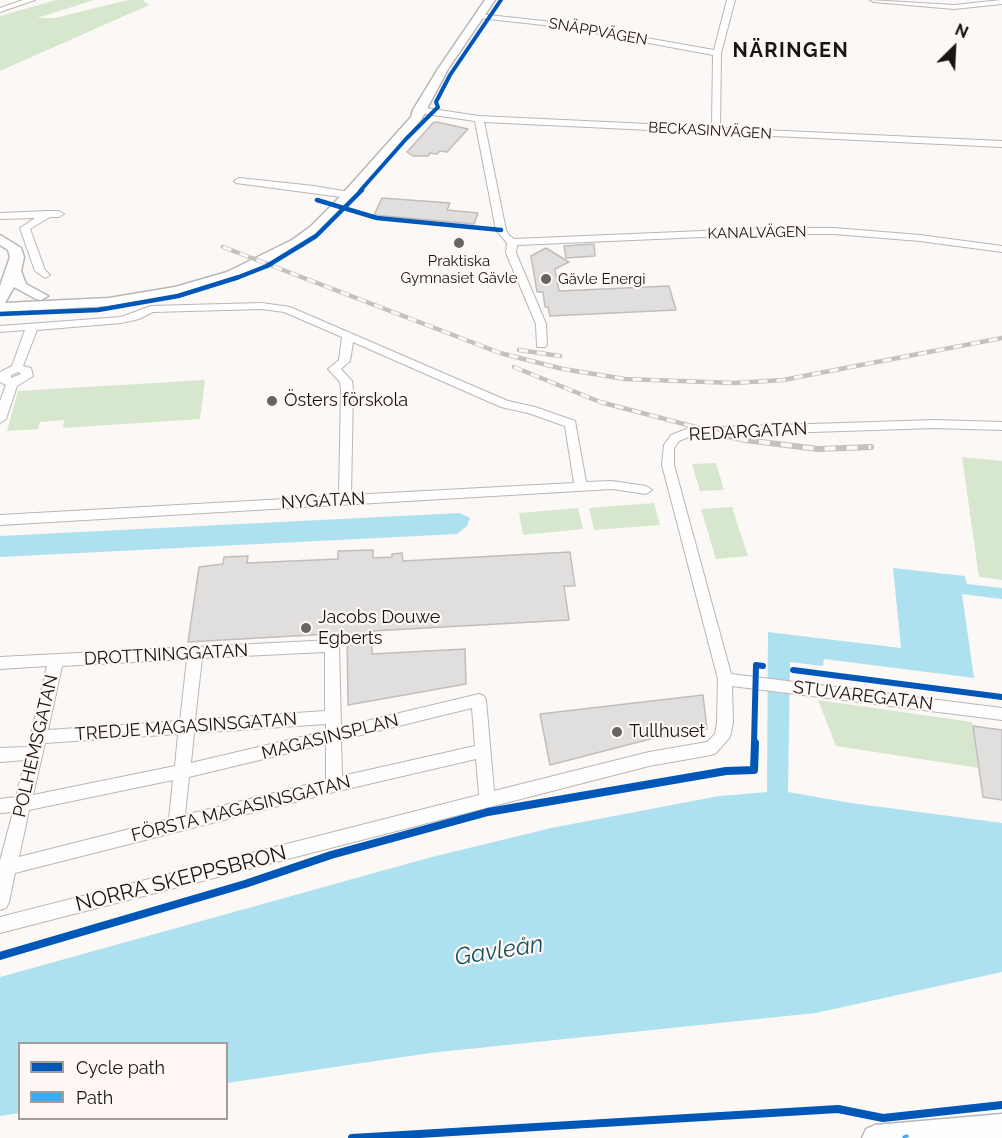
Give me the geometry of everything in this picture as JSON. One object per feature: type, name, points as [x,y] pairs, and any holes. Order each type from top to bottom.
[{"type":"main road","points":[[0,301],[146,298],[217,280],[270,258],[297,243],[315,230],[343,194],[417,118],[419,110],[490,0]]},
{"type":"main road","points":[[0,301],[128,290],[168,283],[212,271],[239,261],[290,233],[343,194]]},
{"type":"main road","points":[[0,239],[14,248],[17,257],[4,272]]},
{"type":"main road","points":[[0,248],[5,257],[0,301]]},
{"type":"main road","points":[[4,272],[20,286],[41,296]]},
{"type":"main road","points":[[875,1138],[1002,1127]]},
{"type":"street","points":[[0,10],[31,0]]},
{"type":"street","points":[[716,131],[717,53],[731,0]]},
{"type":"street","points":[[874,0],[954,7],[1002,2]]},
{"type":"street","name":"SNÄPPVÄGEN","points":[[479,16],[562,25],[717,53]]},
{"type":"street","name":"BECKASINVÄGEN","points":[[419,110],[479,119],[1002,144]]},
{"type":"street","points":[[479,119],[501,230],[512,242],[511,253],[541,324],[541,345]]},
{"type":"street","points":[[239,181],[343,194]]},
{"type":"street","points":[[0,216],[54,214],[25,228]]},
{"type":"street","points":[[22,215],[40,271],[45,275]]},
{"type":"street","name":"KANALVÄGEN","points":[[512,242],[774,231],[834,231],[920,238],[1002,249]]},
{"type":"street","points":[[0,328],[121,320],[151,309],[262,306],[286,309],[505,404],[571,424],[581,487]]},
{"type":"street","points":[[0,419],[12,383],[5,381],[3,376],[8,371],[17,368],[32,327]]},
{"type":"street","points":[[345,500],[347,390],[346,381],[334,369],[344,361],[348,336]]},
{"type":"street","name":"REDARGATAN","points":[[711,748],[722,736],[725,723],[724,679],[668,465],[668,448],[675,438],[689,432],[708,431],[934,424],[1002,426]]},
{"type":"street","name":"NYGATAN","points":[[0,519],[612,485],[646,490]]},
{"type":"street","name":"DROTTNINGGATAN","points":[[0,663],[333,646],[333,717]]},
{"type":"street","points":[[176,825],[195,652]]},
{"type":"street","name":"POLHEMSGATAN","points":[[0,902],[4,868],[22,804],[56,661]]},
{"type":"street","name":"STUVAREGATAN","points":[[724,679],[1002,714]]},
{"type":"street","name":"MAGASINSPLAN","points":[[0,806],[22,804],[181,772],[479,700],[483,751]]},
{"type":"street","points":[[333,717],[334,785]]},
{"type":"street","name":"TREDJE MAGASINSGATAN","points":[[0,755],[36,745],[185,728],[333,717]]},
{"type":"street","name":"NORRA SKEPPSBRON","points":[[0,925],[649,759],[711,748]]},
{"type":"street","points":[[483,751],[487,802]]},
{"type":"street","name":"FÖRSTA MAGASINSGATAN","points":[[4,868],[334,785],[483,751]]},
{"type":"green space","points":[[56,0],[94,0],[37,18],[55,18],[128,0],[143,0],[149,5],[0,71],[0,16]]},
{"type":"green space","points":[[205,380],[200,419],[63,428],[64,420],[40,422],[38,429],[7,431],[18,391]]},
{"type":"green space","points":[[962,457],[1002,461],[1002,580],[979,577]]},
{"type":"green space","points":[[716,463],[724,490],[700,491],[692,464]]},
{"type":"green space","points":[[654,503],[660,525],[594,530],[589,508]]},
{"type":"green space","points":[[732,507],[748,556],[716,559],[701,509]]},
{"type":"green space","points":[[578,508],[583,529],[523,535],[519,513]]},
{"type":"green space","points":[[818,700],[972,722],[979,768],[836,746]]},
{"type":"water","points":[[460,513],[470,518],[467,526],[457,534],[0,557],[0,536]]},
{"type":"water","name":"Gavleån","points":[[893,568],[965,576],[967,584],[1002,588],[1002,599],[962,594],[974,678],[824,659],[823,666],[790,662],[788,792],[851,803],[1002,823],[1002,972],[816,1013],[430,1053],[228,1083],[228,1042],[18,1042],[18,1113],[0,1116],[0,977],[428,858],[551,828],[719,796],[767,792],[768,632],[901,648]]},
{"type":"building","points":[[433,123],[468,129],[447,152],[440,151],[437,154],[430,153],[428,156],[413,156],[407,152]]},
{"type":"building","points":[[382,198],[450,203],[447,210],[478,213],[474,224],[374,215]]},
{"type":"building","points":[[594,244],[595,256],[566,258],[564,246]]},
{"type":"building","name":"Gävle Energi","points":[[546,248],[569,262],[555,269],[559,291],[669,286],[676,310],[550,316],[548,307],[545,307],[543,292],[537,292],[531,256]]},
{"type":"building","name":"Jacobs Douwe Egberts","points":[[373,550],[373,558],[392,557],[392,554],[402,553],[403,561],[570,552],[575,586],[564,586],[569,620],[372,631],[372,654],[465,649],[466,684],[348,705],[347,633],[188,642],[199,567],[223,564],[224,557],[248,556],[247,563],[338,559],[338,551]]},
{"type":"building","name":"Tullhuset","points":[[703,695],[707,729],[662,736],[550,765],[540,714]]},
{"type":"building","points":[[973,726],[1002,730],[1002,800],[983,797]]},
{"type":"railway","points":[[223,247],[500,353],[563,369],[625,379],[734,383],[783,380],[1002,338]]},
{"type":"railway","points":[[519,350],[560,356]]},
{"type":"railway","points":[[514,367],[600,402],[722,434]]},
{"type":"railway","points":[[716,433],[745,440],[818,449],[871,447]]},
{"type":"cycle path","points":[[0,314],[98,310],[178,296],[267,266],[297,249],[316,236],[346,207],[397,152],[406,139],[429,118],[438,107],[436,102],[450,75],[501,0]]},
{"type":"cycle path","points":[[317,200],[377,218],[501,230]]},
{"type":"cycle path","points":[[0,956],[245,884],[331,855],[488,812],[726,771],[754,770],[756,665],[763,666]]},
{"type":"cycle path","points":[[793,670],[1002,697]]},
{"type":"cycle path","points":[[352,1138],[838,1109],[883,1118],[1002,1105]]},
{"type":"place","name":"Praktiska Gymnasiet Gävle","points":[[459,243]]},
{"type":"place","name":"Gävle Energi","points":[[546,279]]},
{"type":"place","name":"Östers förskola","points":[[272,401]]},
{"type":"place","name":"Jacobs Douwe Egberts","points":[[306,628]]},
{"type":"place","name":"Tullhuset","points":[[617,732]]},
{"type":"district","name":"NÄRINGEN","points":[[791,51]]}]
